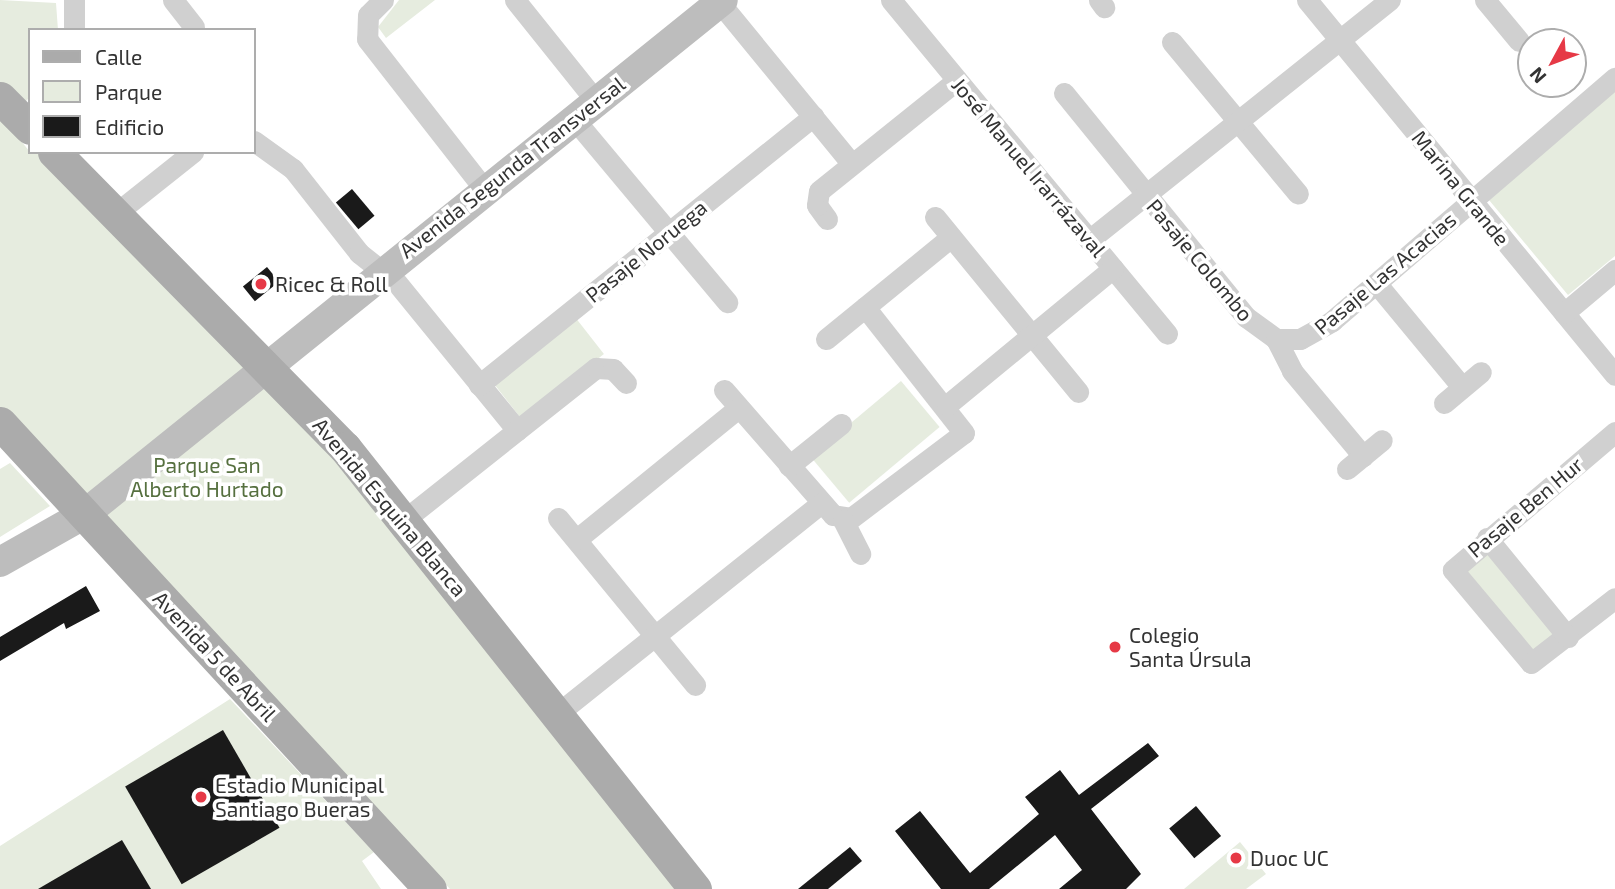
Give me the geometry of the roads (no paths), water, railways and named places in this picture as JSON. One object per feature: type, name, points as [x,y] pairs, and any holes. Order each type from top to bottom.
[{"type":"main road","name":"Avenida Segunda Transversal","points":[[0,562],[85,514],[267,369],[380,272],[585,110],[713,4]]},
{"type":"main road","points":[[0,98],[28,122]]},
{"type":"main road","name":"Avenida Esquina Blanca","points":[[56,154],[267,369],[404,520],[695,889]]},
{"type":"main road","name":"Avenida 5 de Abril","points":[[0,423],[430,889]]},
{"type":"street","points":[[74,0],[74,28]]},
{"type":"street","points":[[173,0],[194,27]]},
{"type":"street","points":[[383,0],[366,22],[372,47],[484,189]]},
{"type":"street","points":[[515,0],[668,233],[727,302]]},
{"type":"street","name":"José Manuel Irarrázaval","points":[[891,0],[1167,334]]},
{"type":"street","name":"Marina Grande","points":[[1307,0],[1615,375]]},
{"type":"street","points":[[1089,240],[1390,0]]},
{"type":"street","points":[[1485,0],[1517,39]]},
{"type":"street","points":[[713,4],[852,164]]},
{"type":"street","points":[[1172,42],[1298,194]]},
{"type":"street","name":"Pasaje Las Acacias","points":[[1276,339],[1311,335],[1376,283],[1615,78]]},
{"type":"street","points":[[827,219],[817,195],[957,80]]},
{"type":"street","name":"Pasaje Colombo","points":[[1064,93],[1246,317],[1276,339],[1292,371],[1355,462],[1382,440]]},
{"type":"street","name":"Pasaje Noruega","points":[[480,385],[813,116]]},
{"type":"street","points":[[256,142],[293,169],[380,272],[397,283],[517,430]]},
{"type":"street","points":[[115,214],[190,154]]},
{"type":"street","points":[[935,217],[1078,392]]},
{"type":"street","points":[[826,339],[951,237]]},
{"type":"street","points":[[947,405],[1113,268]]},
{"type":"street","points":[[1564,313],[1615,270]]},
{"type":"street","points":[[1376,283],[1462,387]]},
{"type":"street","points":[[844,520],[962,439],[962,424],[864,307]]},
{"type":"street","points":[[404,520],[596,368],[613,369],[626,383]]},
{"type":"street","points":[[1444,403],[1481,372]]},
{"type":"street","points":[[724,390],[821,503],[844,520],[860,554]]},
{"type":"street","points":[[576,540],[738,408]]},
{"type":"street","points":[[789,466],[841,424]]},
{"type":"street","name":"Pasaje Ben Hur","points":[[1615,432],[1458,562],[1454,574],[1522,659],[1536,662],[1615,598]]},
{"type":"street","points":[[557,714],[821,503]]},
{"type":"street","points":[[558,518],[695,685]]},
{"type":"street","points":[[1487,538],[1568,637]]},
{"type":"place","name":"Ricec & Roll","points":[[261,284]]},
{"type":"place","name":"Colegio Santa Úrsula","points":[[1115,647]]},
{"type":"place","name":"Estadio Municipal Santiago Bueras","points":[[201,797]]},
{"type":"place","name":"Duoc UC","points":[[1236,858]]},
{"type":"park label","name":"Parque San Alberto Hurtado","points":[[207,477]]}]
